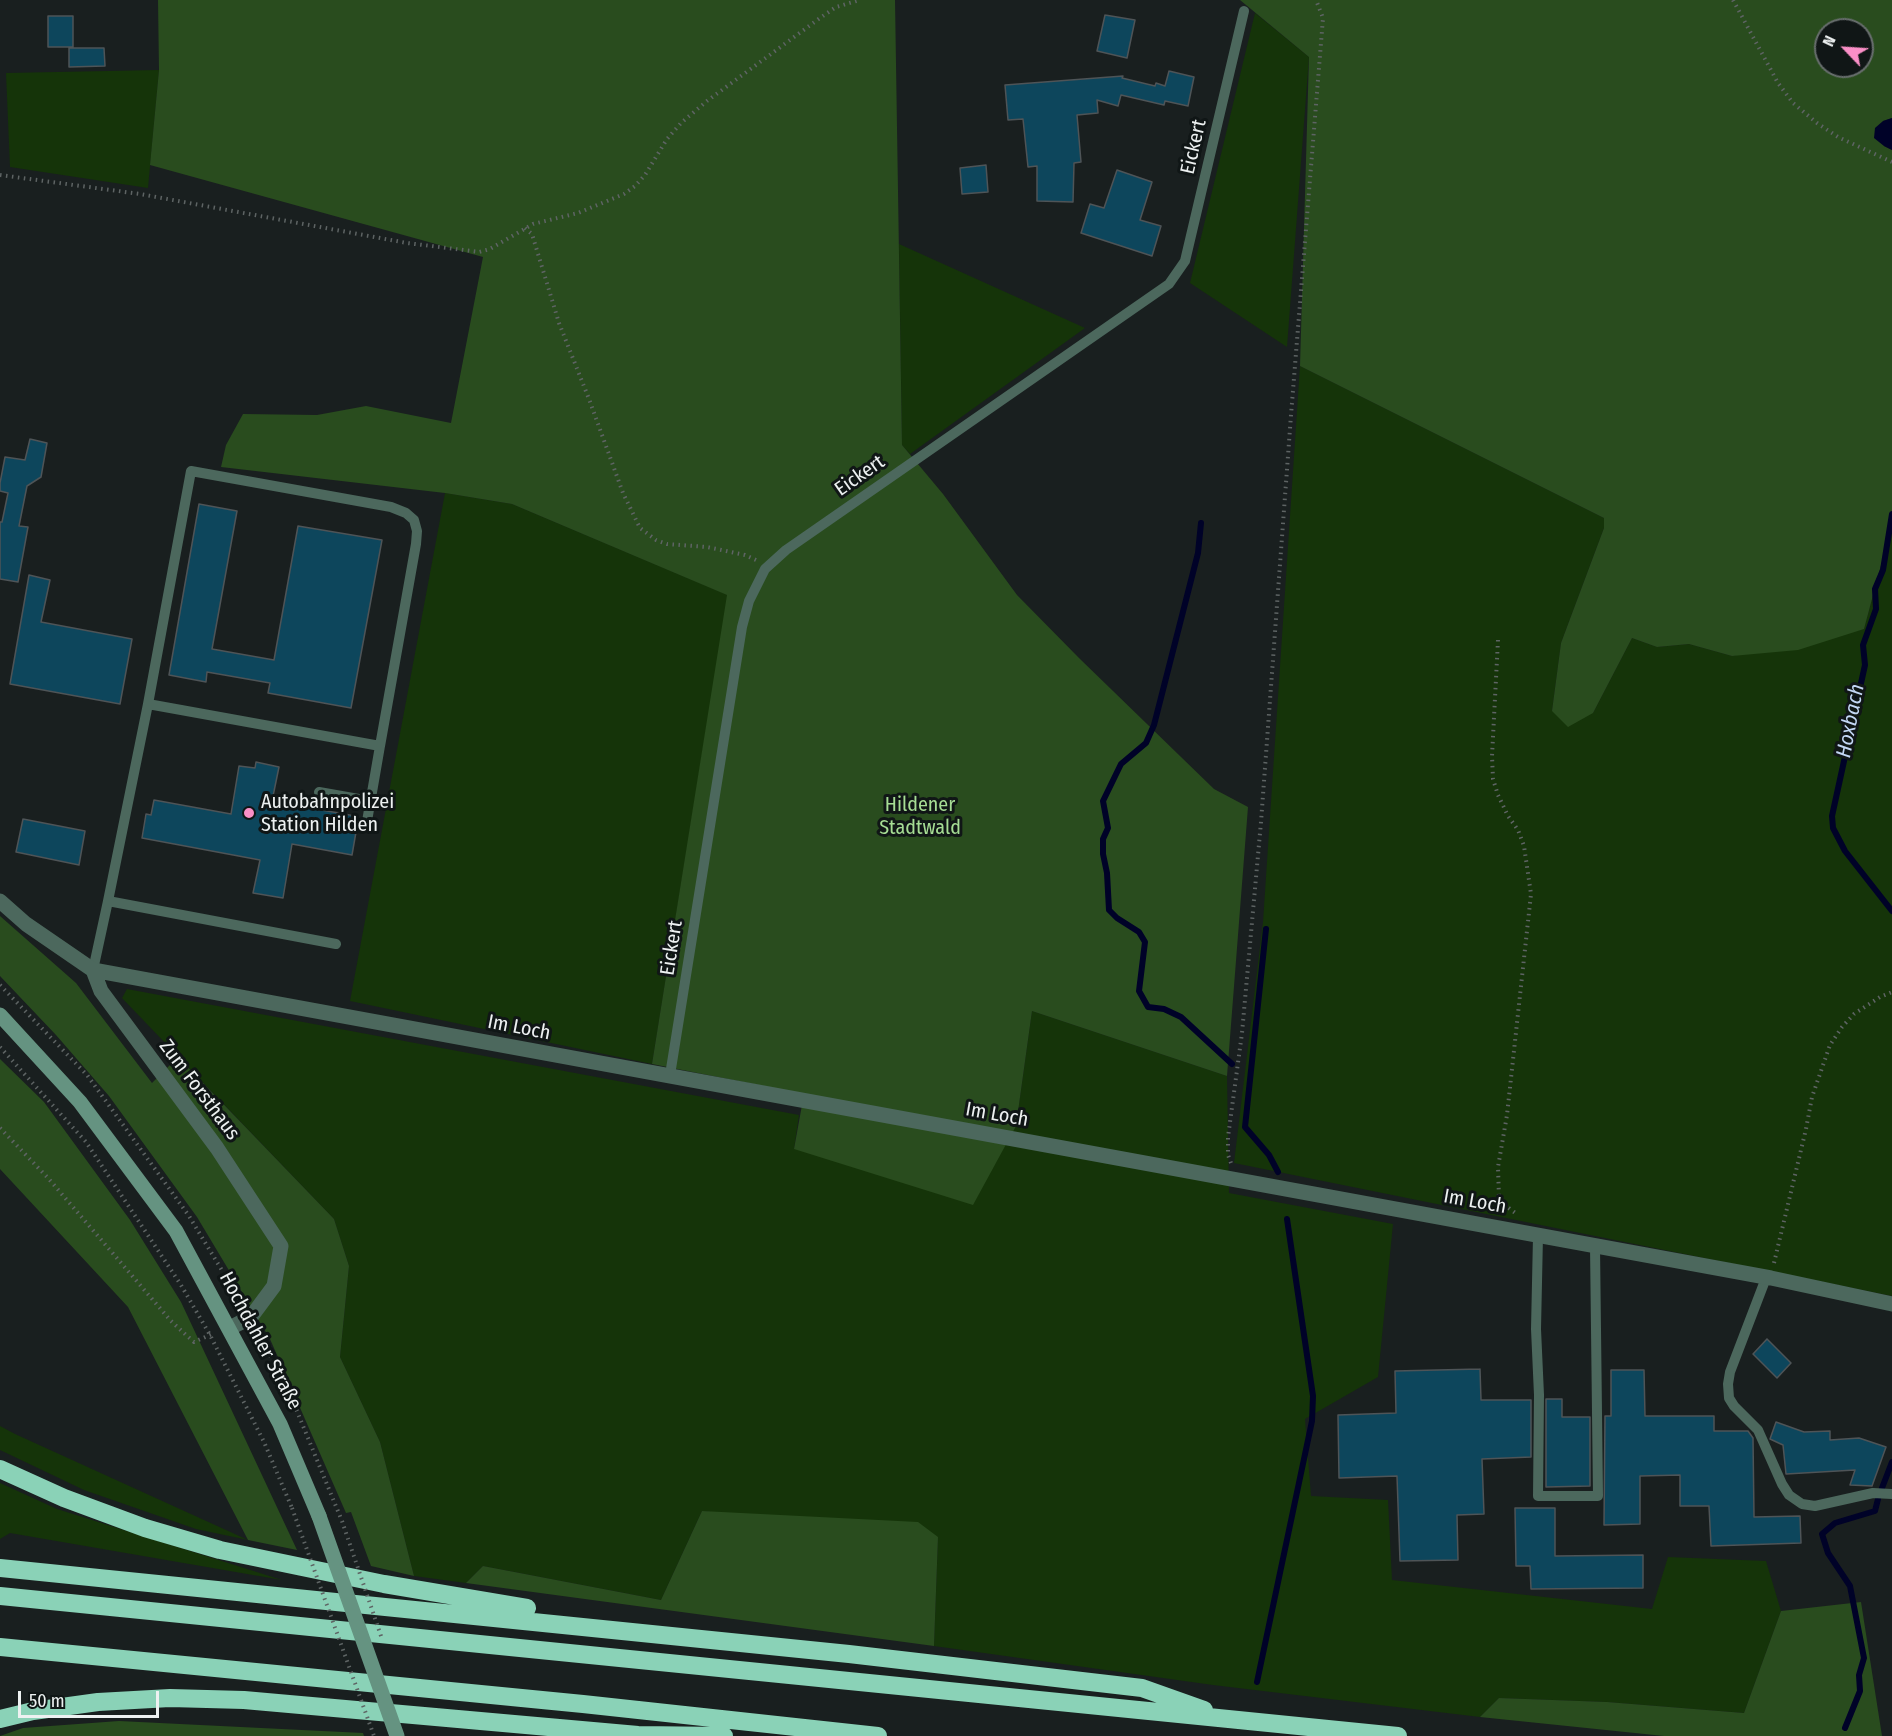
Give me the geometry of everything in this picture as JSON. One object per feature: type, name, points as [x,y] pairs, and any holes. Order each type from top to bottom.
[{"type":"highway","points":[[0,1469],[74,1502],[146,1528],[220,1550],[384,1584],[508,1606],[601,1618],[675,1635]]},
{"type":"highway","points":[[0,1568],[675,1635],[1142,1688],[1234,1720]]},
{"type":"highway","points":[[0,1596],[1398,1736]]},
{"type":"highway","points":[[0,1647],[583,1704],[878,1736]]},
{"type":"highway","points":[[0,1719],[33,1711],[98,1702],[170,1698],[244,1700],[638,1735],[724,1736]]},
{"type":"main road","name":"Hochdahler Straße","points":[[0,1015],[80,1102],[123,1158],[176,1231],[230,1328],[280,1424],[319,1516],[397,1736]]},
{"type":"street","points":[[0,901],[26,924],[93,970]]},
{"type":"street","name":"Im Loch","points":[[93,970],[1768,1278],[1892,1304]]},
{"type":"street","name":"Zum Forsthaus","points":[[93,970],[101,991],[217,1149],[280,1246],[274,1286],[250,1317],[230,1328]]},
{"type":"lane","name":"Eickert","points":[[670,1076],[742,627],[749,601],[765,569],[786,550],[1169,284],[1185,261],[1244,11]]},
{"type":"lane","points":[[93,970],[148,704],[191,471],[391,507],[406,513],[414,520],[417,531],[416,544],[366,827]]},
{"type":"lane","points":[[148,704],[380,746]]},
{"type":"lane","points":[[319,792],[370,801]]},
{"type":"lane","points":[[108,902],[336,944]]},
{"type":"lane","points":[[1539,1236],[1536,1329],[1539,1395],[1539,1496],[1598,1496],[1595,1246]]},
{"type":"lane","points":[[1768,1278],[1730,1371],[1728,1398],[1758,1430],[1782,1484],[1790,1495],[1802,1504],[1815,1506],[1873,1493],[1892,1494]]},
{"type":"path","points":[[0,175],[140,194],[407,243],[479,252],[490,249],[525,228],[578,213],[624,194],[645,174],[667,139],[681,123],[707,101],[828,13],[860,0]]},
{"type":"path","points":[[1232,1165],[1228,1155],[1228,1137],[1242,1033],[1261,822],[1323,18],[1316,0]]},
{"type":"path","points":[[1734,0],[1778,83],[1793,104],[1838,137],[1892,162]]},
{"type":"path","points":[[525,228],[532,234],[559,323],[604,439],[622,493],[640,528],[647,535],[667,544],[707,547],[745,555],[755,559],[765,569]]},
{"type":"path","points":[[1498,640],[1492,756],[1493,779],[1498,795],[1518,830],[1524,846],[1532,894],[1497,1186],[1499,1198],[1506,1206],[1536,1228],[1539,1236]]},
{"type":"path","points":[[1768,1278],[1812,1097],[1830,1046],[1854,1014],[1892,992]]},
{"type":"path","points":[[0,1047],[86,1142],[181,1285],[210,1335],[264,1442],[292,1508],[374,1736]]},
{"type":"path","points":[[0,1128],[48,1178],[171,1321],[194,1342],[230,1328]]},
{"type":"path","points":[[250,1317],[292,1399],[342,1521],[385,1645]]},
{"type":"green space","name":"Hildener Stadtwald","points":[[158,0],[895,0],[902,445],[943,494],[1017,595],[1214,789],[1248,807],[1227,1076],[1032,1011],[1016,1126],[973,1205],[794,1149],[804,1094],[652,1064],[727,595],[512,504],[445,493],[221,467],[226,445],[243,414],[317,415],[366,406],[451,423],[483,257],[150,165],[159,70]]},
{"type":"green space","points":[[1240,0],[1892,0],[1892,118],[1883,121],[1884,146],[1892,150],[1892,524],[1864,629],[1798,650],[1732,656],[1689,644],[1657,647],[1632,638],[1593,713],[1568,727],[1552,711],[1561,643],[1604,528],[1604,518],[1300,366],[1309,57]]},
{"type":"green space","points":[[1255,13],[1309,57],[1287,347],[1190,283]]},
{"type":"green space","points":[[159,70],[148,188],[10,167],[6,73]]},
{"type":"green space","points":[[899,244],[1085,328],[910,454],[902,445]]},
{"type":"green space","points":[[1300,366],[1604,518],[1604,528],[1561,643],[1552,711],[1593,713],[1632,638],[1657,647],[1689,644],[1732,656],[1864,629],[1892,524],[1892,1296],[1234,1163],[1263,922]]},
{"type":"green space","points":[[445,493],[512,504],[728,595],[652,1064],[350,1001]]},
{"type":"green space","points":[[0,916],[76,983],[152,1083],[178,1057],[334,1219],[349,1266],[340,1357],[380,1442],[414,1576],[371,1566],[351,1512],[346,1513],[270,1339],[197,1217],[109,1096],[0,976]]},
{"type":"green space","points":[[127,989],[799,1115],[794,1149],[1016,1126],[1032,1011],[1227,1076],[1229,1193],[1393,1224],[1378,1377],[1305,1419],[1311,1496],[1388,1500],[1392,1580],[1652,1609],[1668,1557],[1766,1561],[1781,1611],[1744,1713],[1607,1702],[1499,1698],[1480,1717],[1213,1685],[934,1646],[938,1537],[702,1511],[661,1600],[483,1566],[466,1583],[414,1576],[380,1442],[340,1357],[349,1266],[334,1219],[122,998]]},
{"type":"green space","points":[[0,1059],[44,1102],[130,1220],[181,1302],[297,1550],[248,1540],[128,1307],[0,1169]]},
{"type":"green space","points":[[0,1426],[248,1540],[196,1529],[84,1490],[0,1450]]},
{"type":"green space","points":[[0,1483],[57,1509],[282,1580],[10,1533],[0,1539]]},
{"type":"green space","points":[[702,1511],[918,1522],[938,1537],[934,1646],[466,1583],[483,1566],[661,1600]]},
{"type":"green space","points":[[1861,1602],[1882,1736],[1664,1736],[1480,1717],[1499,1698],[1607,1702],[1744,1713],[1781,1611]]},
{"type":"green space","points":[[119,1721],[363,1733],[364,1736],[0,1736],[23,1728]]},
{"type":"water","points":[[1892,118],[1892,150],[1874,138],[1875,128],[1883,121]]},
{"type":"building","points":[[1105,15],[1135,20],[1127,58],[1097,51]]},
{"type":"building","points":[[48,16],[73,16],[73,47],[48,47]]},
{"type":"building","points":[[69,48],[104,48],[105,66],[69,67]]},
{"type":"building","points":[[1169,71],[1194,77],[1188,106],[1165,101],[1164,105],[1121,95],[1118,106],[1097,100],[1098,113],[1077,115],[1081,162],[1074,163],[1073,202],[1037,201],[1037,166],[1028,167],[1023,119],[1008,120],[1005,85],[1123,76],[1122,78],[1155,86],[1156,83],[1165,86]]},
{"type":"building","points":[[986,165],[988,192],[962,194],[960,168]]},
{"type":"building","points":[[1117,170],[1152,182],[1140,220],[1161,226],[1152,256],[1081,233],[1090,204],[1104,208]]},
{"type":"building","points":[[30,439],[47,443],[41,477],[27,486],[19,526],[28,527],[18,582],[0,579],[0,522],[2,522],[8,493],[0,491],[0,483],[5,457],[25,460]]},
{"type":"building","points":[[199,504],[237,511],[212,649],[274,660],[298,526],[382,540],[351,708],[268,693],[270,683],[207,672],[206,682],[169,675]]},
{"type":"building","points":[[29,575],[50,580],[41,622],[132,639],[120,704],[10,684]]},
{"type":"building","points":[[256,762],[279,767],[272,801],[355,816],[352,831],[356,832],[352,855],[292,844],[283,898],[253,893],[260,860],[142,838],[146,814],[151,815],[154,800],[231,814],[239,766],[255,768]]},
{"type":"building","points":[[23,819],[85,831],[79,865],[16,852]]},
{"type":"building","points":[[1767,1339],[1791,1363],[1777,1378],[1753,1354]]},
{"type":"building","points":[[1480,1369],[1481,1400],[1531,1400],[1531,1457],[1482,1459],[1484,1514],[1457,1515],[1458,1560],[1400,1561],[1397,1476],[1339,1478],[1338,1415],[1396,1413],[1395,1371]]},
{"type":"building","points":[[1611,1370],[1644,1370],[1645,1416],[1714,1416],[1714,1431],[1748,1431],[1753,1438],[1754,1517],[1800,1516],[1801,1543],[1711,1546],[1709,1506],[1680,1506],[1680,1475],[1640,1476],[1640,1524],[1604,1525],[1605,1416],[1611,1416]]},
{"type":"building","points":[[1546,1399],[1562,1399],[1562,1417],[1590,1417],[1590,1486],[1546,1487]]},
{"type":"building","points":[[1776,1422],[1804,1432],[1830,1431],[1830,1440],[1859,1438],[1886,1447],[1872,1486],[1850,1485],[1855,1470],[1786,1474],[1783,1445],[1770,1439]]},
{"type":"building","points":[[1515,1508],[1555,1508],[1555,1556],[1643,1555],[1643,1588],[1531,1589],[1530,1566],[1516,1566]]},
{"type":"waterway","name":"Hoxbach","points":[[1892,514],[1883,570],[1875,589],[1876,609],[1863,645],[1865,665],[1832,816],[1833,828],[1845,851],[1892,911]]},
{"type":"waterway","points":[[1201,523],[1198,553],[1154,725],[1146,743],[1121,764],[1103,801],[1108,828],[1103,839],[1103,854],[1107,873],[1109,910],[1139,932],[1145,942],[1139,991],[1148,1007],[1164,1009],[1181,1017],[1232,1064]]},
{"type":"waterway","points":[[1266,929],[1245,1127],[1269,1155],[1278,1172]]},
{"type":"waterway","points":[[1257,1682],[1312,1421],[1313,1396],[1287,1219]]},
{"type":"waterway","name":"Hoxbach","points":[[1882,1488],[1892,1462]]},
{"type":"waterway","name":"Hoxbach","points":[[1845,1728],[1860,1691],[1859,1675],[1864,1658],[1850,1586],[1828,1553],[1822,1534],[1835,1523],[1875,1511],[1878,1499]]},
{"type":"place","name":"Autobahnpolizei Station Hilden","points":[[249,813]]}]
